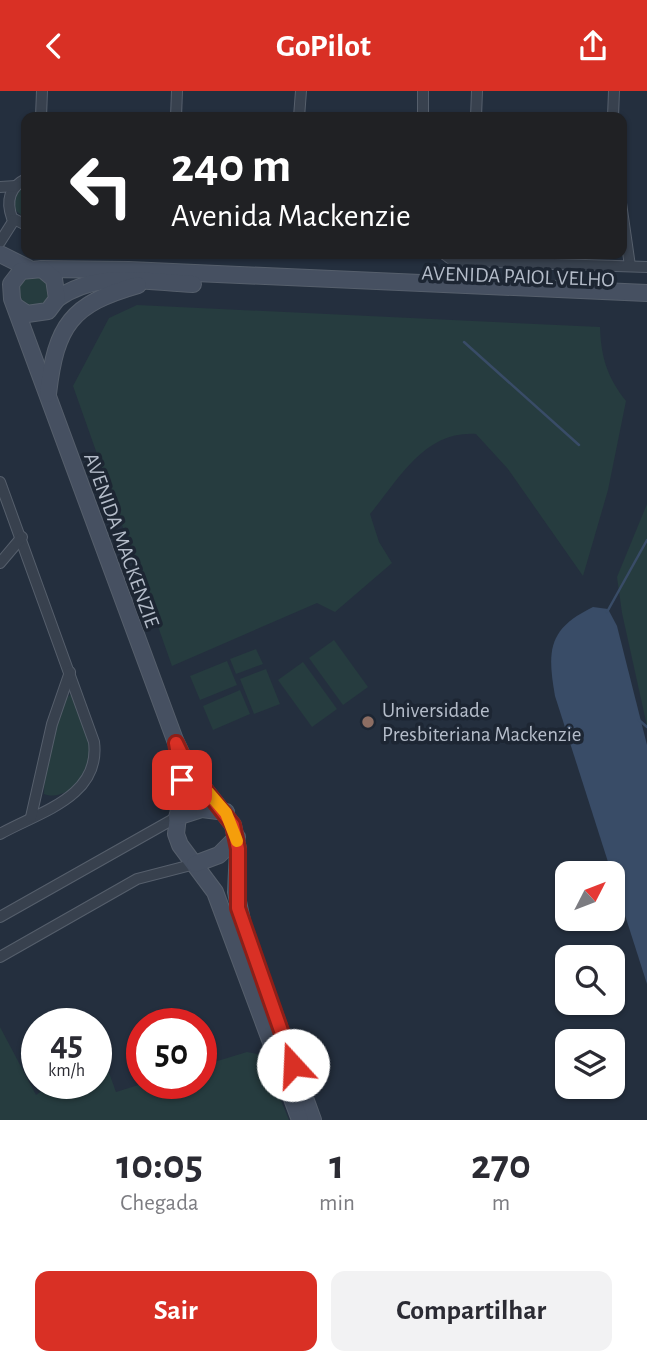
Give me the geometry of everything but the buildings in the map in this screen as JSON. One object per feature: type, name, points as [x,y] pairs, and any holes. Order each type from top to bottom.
[{"type":"main road","points":[[3,242],[21,257]]},
{"type":"main road","points":[[24,259],[54,279],[57,299]]},
{"type":"main road","points":[[29,352],[41,314],[27,314],[8,292],[15,277],[35,268]]},
{"type":"main road","name":"AVENIDA PAIOL VELHO","points":[[35,268],[647,293]]},
{"type":"main road","name":"AVENIDA PAIOL VELHO","points":[[41,314],[72,288],[96,280],[647,303]]},
{"type":"main road","points":[[47,396],[52,359],[58,342],[72,319],[100,296],[146,282]]},
{"type":"main road","name":"AVENIDA MACKENZIE","points":[[8,292],[176,743],[188,768],[226,813],[237,837],[238,908],[313,1120]]},
{"type":"main road","name":"AVENIDA MACKENZIE","points":[[176,743],[182,780],[177,817],[180,845],[217,898],[300,1120]]},
{"type":"main road","points":[[177,817],[202,809],[226,813]]},
{"type":"main road","points":[[195,865],[219,855],[237,837]]},
{"type":"street","points":[[40,112],[42,91]]},
{"type":"street","points":[[176,112],[177,91]]},
{"type":"street","points":[[299,112],[300,91]]},
{"type":"street","points":[[423,91],[423,112]]},
{"type":"street","points":[[476,112],[477,91]]},
{"type":"street","points":[[613,112],[614,91]]},
{"type":"street","points":[[0,187],[21,181]]},
{"type":"street","points":[[3,242],[13,219],[8,205],[21,183]]},
{"type":"street","points":[[0,211],[21,223]]},
{"type":"street","points":[[3,242],[21,229]]},
{"type":"street","points":[[627,245],[630,266]]},
{"type":"street","points":[[521,259],[647,267]]},
{"type":"street","points":[[0,482],[94,742],[95,764],[87,783],[77,792],[0,834]]},
{"type":"street","points":[[0,563],[22,537]]},
{"type":"street","points":[[31,817],[52,724],[70,672]]},
{"type":"street","points":[[0,917],[177,817]]},
{"type":"street","points":[[0,957],[137,879],[195,865]]},
{"type":"green space","points":[[21,188],[21,215],[14,209],[15,192]]},
{"type":"green space","points":[[35,271],[54,287],[44,308],[21,305],[15,286]]},
{"type":"green space","points":[[137,305],[600,327],[606,366],[626,401],[608,490],[583,576],[508,469],[476,434],[458,435],[442,440],[415,459],[370,514],[379,542],[392,563],[335,612],[317,603],[172,666],[73,386],[109,318]]},
{"type":"green space","points":[[647,504],[647,726],[622,613],[617,577]]},
{"type":"green space","points":[[334,640],[368,687],[343,705],[309,658]]},
{"type":"green space","points":[[256,649],[263,664],[236,674],[230,659]]},
{"type":"green space","points":[[227,661],[237,685],[200,700],[190,676]]},
{"type":"green space","points":[[303,662],[337,709],[312,727],[278,680]]},
{"type":"green space","points":[[266,669],[280,704],[254,714],[240,679]]},
{"type":"green space","points":[[240,690],[250,714],[213,730],[203,706]]},
{"type":"green space","points":[[74,696],[92,744],[84,780],[65,792],[44,794],[48,758],[66,698]]},
{"type":"green space","points":[[0,1027],[21,1067],[21,1099],[112,1099],[112,1081],[116,1092],[126,1089],[126,1099],[217,1099],[217,1061],[247,1052],[262,1055],[289,1120],[0,1120]]},
{"type":"water","points":[[593,607],[608,609],[617,626],[647,745],[647,984],[625,915],[625,861],[608,861],[552,680],[554,643],[559,633],[578,615]]},
{"type":"waterway","points":[[464,342],[579,445]]},
{"type":"waterway","points":[[607,612],[647,540]]},
{"type":"waterway","points":[[639,720],[647,727]]},
{"type":"slow traffic","points":[[195,777],[226,813],[233,825],[237,841]]},
{"type":"place","name":"Universidade Presbiteriana Mackenzie","points":[[368,722]]},
{"type":"route","points":[[182,780],[176,743],[188,768],[233,825],[238,849],[238,908],[293,1065]]}]
